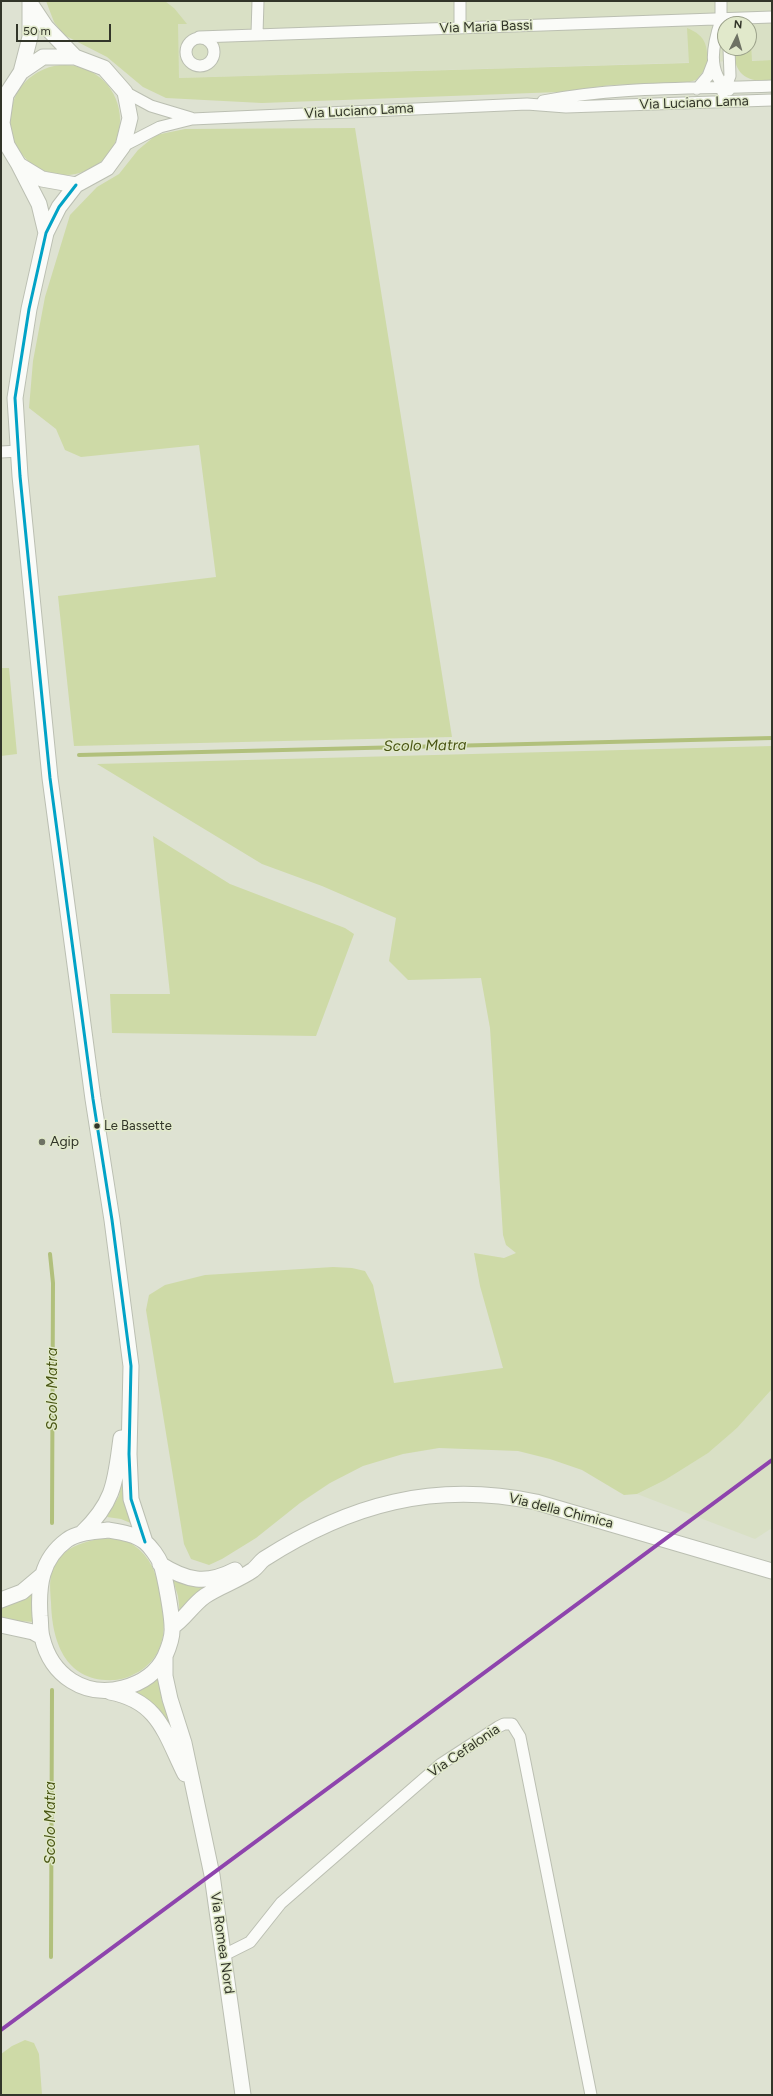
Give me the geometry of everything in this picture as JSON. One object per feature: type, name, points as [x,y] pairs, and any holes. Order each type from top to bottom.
[{"type":"main road","points":[[30,2],[46,27],[75,57]]},
{"type":"main road","points":[[30,2],[30,37],[21,72],[6,95],[2,123],[7,145],[39,204],[46,233]]},
{"type":"main road","points":[[21,72],[43,57],[75,57],[104,68],[125,92],[130,118],[124,146],[107,168],[76,185],[59,207],[46,233],[29,309],[15,398],[49,770],[92,1099],[126,1323],[131,1366],[129,1398],[131,1499],[145,1542],[160,1564],[172,1627],[170,1644],[158,1669],[136,1685],[109,1692]]},
{"type":"main road","points":[[19,165],[42,179],[76,185]]},
{"type":"main road","points":[[82,1533],[99,1517],[112,1494],[129,1398]]},
{"type":"main road","name":"Via della Chimica","points":[[160,1564],[174,1573],[198,1580],[211,1580],[262,1560],[315,1530],[363,1509],[400,1500],[470,1494],[511,1497],[587,1516],[766,1569]]},
{"type":"main road","points":[[1,1600],[22,1592],[41,1576],[47,1561],[57,1548],[68,1539],[82,1533],[108,1530],[127,1534],[145,1542]]},
{"type":"main road","name":"Via della Chimica","points":[[172,1627],[178,1624],[188,1610],[205,1596],[253,1570],[262,1560]]},
{"type":"main road","name":"Via Romea Nord","points":[[41,1576],[38,1593],[42,1637],[56,1668],[69,1681],[85,1688],[125,1695],[151,1710],[160,1724],[194,1791]]},
{"type":"main road","points":[[1,1625],[33,1632],[42,1637]]},
{"type":"main road","name":"Via Romea Nord","points":[[165,1657],[165,1676],[170,1699],[184,1743],[210,1868],[244,2095]]},
{"type":"street","points":[[257,34],[258,1]]},
{"type":"street","points":[[460,1],[460,28]]},
{"type":"street","points":[[720,16],[721,1]]},
{"type":"street","name":"Via Maria Bassi","points":[[757,19],[772,18]]},
{"type":"street","name":"Via Maria Bassi","points":[[199,37],[717,20]]},
{"type":"street","points":[[697,89],[708,76],[713,62],[714,41],[717,30]]},
{"type":"street","points":[[729,56],[733,75],[739,82],[750,87]]},
{"type":"street","points":[[713,62],[718,81],[726,88],[730,76],[730,62]]},
{"type":"street","name":"Via Luciano Lama","points":[[527,104],[568,96],[610,92],[772,86]]},
{"type":"street","name":"Via Luciano Lama","points":[[726,88],[735,94],[772,94]]},
{"type":"street","name":"Via Luciano Lama","points":[[615,105],[635,99],[722,95],[726,88]]},
{"type":"street","name":"Via Luciano Lama","points":[[125,92],[151,106],[192,119]]},
{"type":"street","name":"Via Luciano Lama","points":[[124,146],[160,127],[192,119],[527,104],[566,107],[772,100]]},
{"type":"street","points":[[1,452],[19,451]]},
{"type":"street","name":"Via Cefalonia","points":[[224,1955],[250,1942],[281,1903],[441,1764],[498,1727],[504,1724],[512,1724],[520,1737],[591,2095]]},
{"type":"shaded area","points":[[165,1],[772,1],[772,60],[179,78],[174,8]]},
{"type":"shaded area","points":[[772,1389],[772,1528],[755,1539],[637,1494],[665,1480],[737,1428]]},
{"type":"green space","points":[[46,1],[165,1],[174,8],[187,24],[178,24],[179,78],[689,63],[687,28],[699,35],[705,43],[707,67],[696,80],[686,83],[611,85],[559,92],[262,103],[166,98],[143,87],[107,57],[64,35],[54,22]]},
{"type":"green space","points":[[752,56],[752,61],[772,60],[772,81],[755,80],[743,75],[736,65],[734,57]]},
{"type":"green space","points":[[65,65],[76,66],[86,70],[104,81],[115,99],[119,109],[119,131],[115,141],[104,159],[86,170],[76,174],[65,175],[54,174],[44,170],[26,159],[15,141],[11,131],[10,120],[11,109],[15,99],[26,81],[44,70],[54,66]]},
{"type":"green space","points":[[355,128],[452,737],[74,746],[58,596],[216,577],[199,445],[81,457],[65,450],[56,429],[29,408],[33,361],[45,297],[70,215],[97,187],[119,174],[138,150],[156,135],[185,129]]},
{"type":"green space","points":[[1,668],[9,668],[17,754],[1,756]]},
{"type":"green space","points":[[772,746],[772,1389],[737,1428],[708,1453],[665,1480],[637,1494],[624,1495],[582,1470],[550,1459],[518,1451],[439,1448],[403,1454],[363,1466],[330,1483],[300,1503],[256,1538],[222,1559],[209,1565],[191,1559],[184,1544],[146,1310],[149,1295],[165,1285],[205,1275],[333,1267],[352,1268],[365,1271],[373,1285],[394,1383],[503,1368],[480,1286],[474,1253],[504,1258],[516,1253],[506,1245],[503,1235],[490,1028],[481,978],[408,980],[389,961],[396,918],[322,886],[262,864],[97,764]]},
{"type":"green space","points":[[153,836],[230,884],[345,928],[354,934],[316,1036],[112,1033],[110,994],[170,994]]},
{"type":"green space","points":[[125,1468],[133,1524],[121,1519],[107,1517],[119,1496]]},
{"type":"green space","points":[[102,1538],[120,1540],[132,1544],[142,1552],[150,1562],[157,1581],[162,1604],[164,1625],[161,1644],[151,1661],[143,1669],[136,1673],[126,1678],[115,1680],[98,1679],[84,1675],[73,1667],[65,1658],[59,1645],[52,1617],[50,1579],[55,1564],[63,1554],[73,1547]]},
{"type":"green space","points":[[172,1577],[213,1586],[180,1615],[178,1596]]},
{"type":"green space","points":[[31,1587],[35,1622],[1,1620],[1,1604]]},
{"type":"green space","points":[[158,1676],[162,1701],[178,1742],[159,1709],[132,1693]]},
{"type":"green space","points":[[25,2040],[34,2043],[39,2054],[42,2095],[1,2095],[1,2054],[12,2046]]},
{"type":"waterway","name":"Scolo Matra","points":[[79,755],[772,738]]},
{"type":"waterway","name":"Scolo Matra","points":[[50,1254],[53,1283],[52,1523]]},
{"type":"waterway","name":"Scolo Matra","points":[[51,1957],[52,1690]]},
{"type":"transit line","points":[[76,185],[59,207],[46,233],[29,309],[15,398],[20,476],[50,778],[93,1099],[112,1220],[131,1366],[129,1454],[131,1499],[145,1542]]},
{"type":"transit line","points":[[1,2030],[772,1460]]},
{"type":"place","name":"Le Bassette","points":[[97,1126]]},
{"type":"place","name":"Agip","points":[[42,1142]]}]
